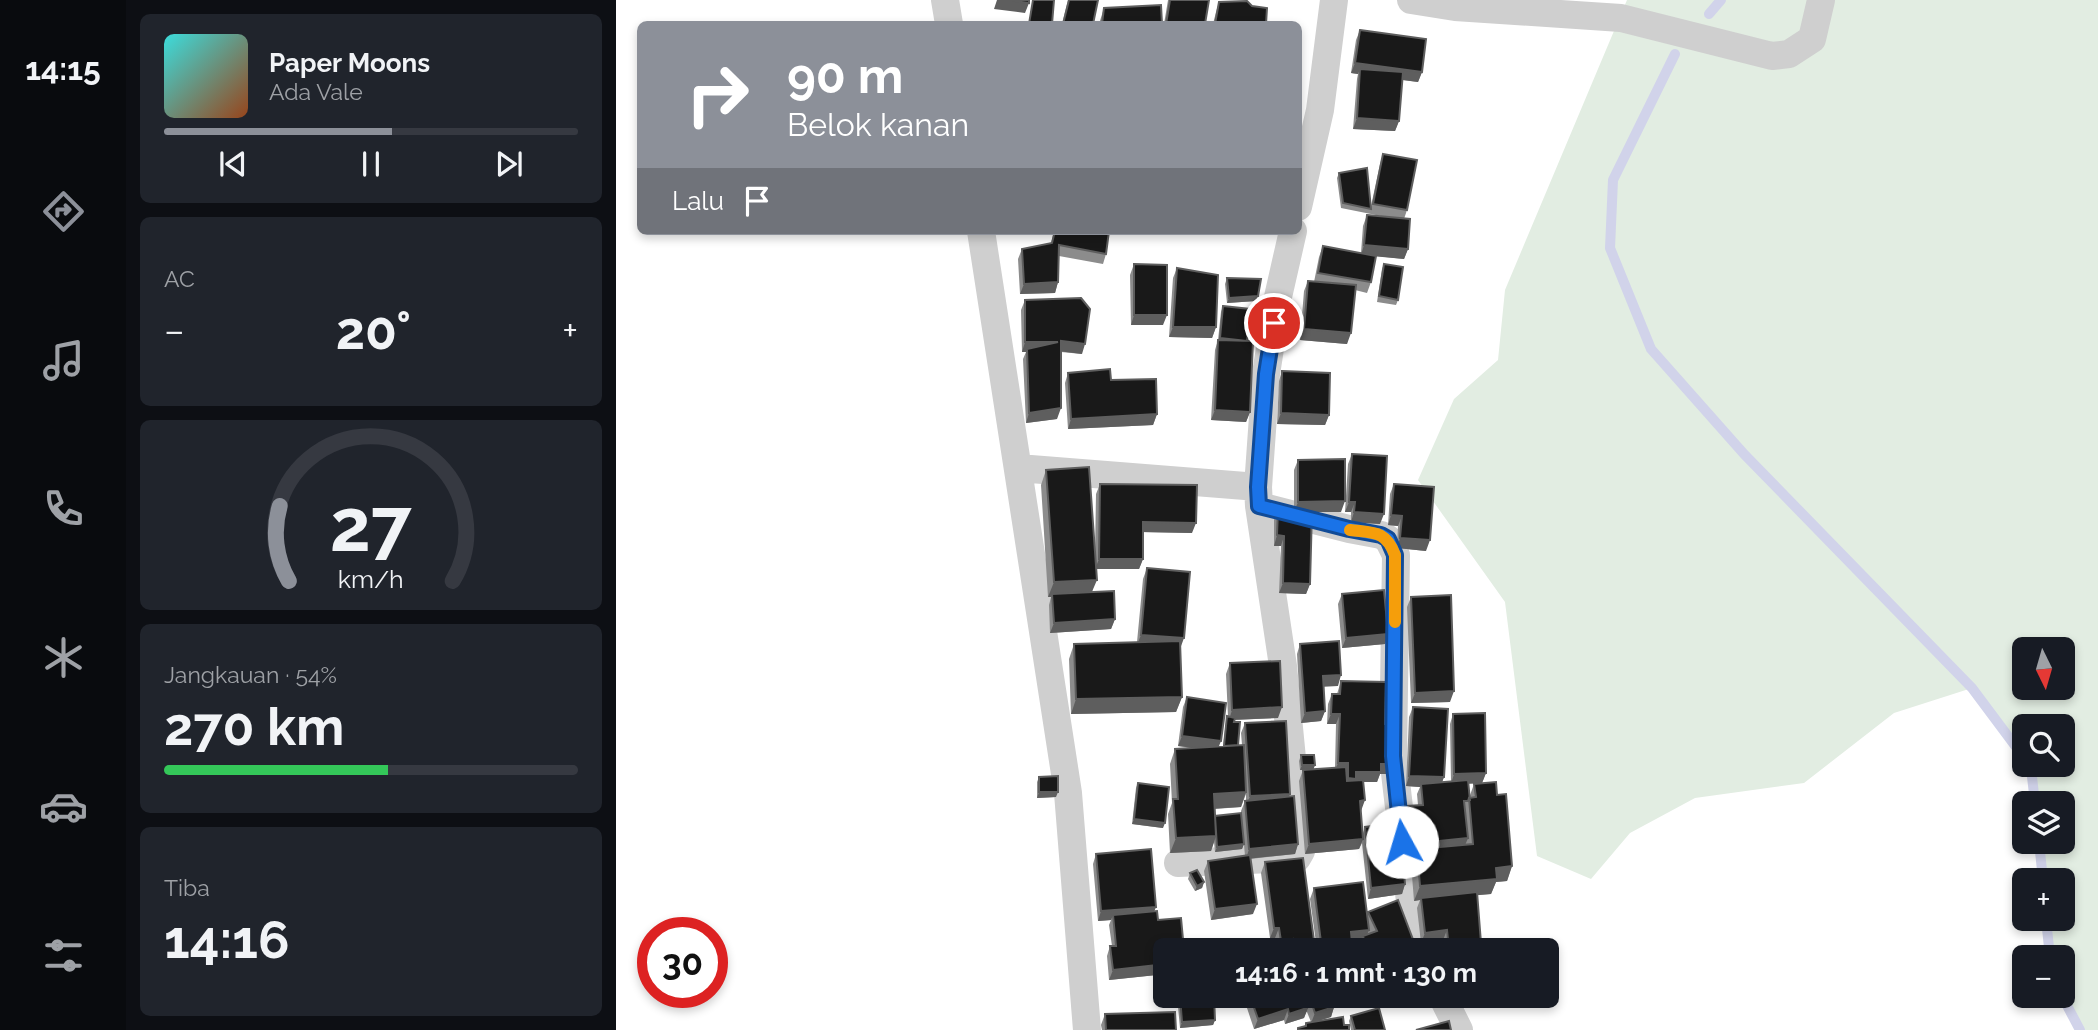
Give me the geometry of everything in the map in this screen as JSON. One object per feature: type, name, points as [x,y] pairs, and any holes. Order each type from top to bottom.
[{"type":"street","points":[[945,0],[948,21]]},
{"type":"street","points":[[1302,189],[1320,110],[1334,0]]},
{"type":"street","points":[[1412,0],[1621,18],[1772,56],[1789,54],[1811,39],[1821,0]]},
{"type":"street","points":[[982,235],[1068,793],[1087,1030]]},
{"type":"street","points":[[1178,863],[1297,858],[1301,851],[1283,666],[1259,497],[1266,374],[1278,297],[1292,235]]},
{"type":"street","points":[[1018,468],[1259,497],[1349,529],[1381,535],[1388,539],[1395,555],[1393,756],[1415,938]]},
{"type":"street","points":[[1448,1008],[1459,1030]]},
{"type":"shaded area","points":[[1627,0],[2098,0],[2098,1030],[2080,1030],[2068,1008],[2075,1008],[2075,945],[2049,945],[2047,931],[2075,931],[2075,868],[2042,868],[2040,854],[2075,854],[2075,791],[2034,791],[2032,777],[2075,777],[2075,714],[2012,714],[2012,742],[1972,688],[1894,713],[1804,783],[1695,798],[1630,833],[1591,879],[1537,856],[1505,602],[1418,480],[1454,399],[1498,360],[1505,290]]},
{"type":"building","points":[[1008,0],[1029,0],[1029,3]]},
{"type":"building","points":[[1033,0],[1054,0],[1052,21],[1030,21]]},
{"type":"building","points":[[1069,0],[1098,0],[1094,21],[1064,21]]},
{"type":"building","points":[[1170,0],[1209,0],[1206,21],[1166,21]]},
{"type":"building","points":[[1247,1],[1252,6],[1267,8],[1266,21],[1216,21],[1219,2]]},
{"type":"building","points":[[1161,5],[1162,21],[1102,21],[1104,8]]},
{"type":"building","points":[[1360,30],[1426,39],[1422,72],[1355,63]]},
{"type":"building","points":[[1360,69],[1403,72],[1399,121],[1357,118]]},
{"type":"building","points":[[1383,154],[1417,160],[1407,210],[1373,204]]},
{"type":"building","points":[[1367,168],[1371,209],[1343,203],[1339,173]]},
{"type":"building","points":[[1367,215],[1410,219],[1408,249],[1364,245]]},
{"type":"building","points":[[1054,235],[1108,235],[1106,254],[1059,245],[1058,282],[1024,284],[1022,249],[1052,243]]},
{"type":"building","points":[[1323,246],[1376,256],[1371,282],[1318,273]]},
{"type":"building","points":[[1134,264],[1167,265],[1167,315],[1134,315]]},
{"type":"building","points":[[1384,264],[1403,267],[1398,300],[1379,296]]},
{"type":"building","points":[[1177,268],[1218,275],[1216,327],[1173,327]]},
{"type":"building","points":[[1227,278],[1261,279],[1258,296],[1229,298]]},
{"type":"building","points":[[1308,281],[1356,285],[1351,333],[1304,329]]},
{"type":"building","points":[[1081,298],[1090,309],[1085,344],[1061,341],[1061,408],[1029,413],[1027,349],[1058,342],[1025,342],[1025,300]]},
{"type":"building","points":[[1223,306],[1250,309],[1247,341],[1220,338]]},
{"type":"building","points":[[1218,340],[1253,341],[1250,412],[1215,410]]},
{"type":"building","points":[[1110,369],[1111,380],[1156,379],[1157,414],[1071,419],[1068,373]]},
{"type":"building","points":[[1282,371],[1330,373],[1329,415],[1281,413]]},
{"type":"building","points":[[1352,454],[1387,456],[1384,514],[1354,512],[1355,502],[1349,502]]},
{"type":"building","points":[[1345,459],[1345,501],[1298,502],[1298,460]]},
{"type":"building","points":[[1089,467],[1097,580],[1054,582],[1046,470]]},
{"type":"building","points":[[1100,484],[1197,485],[1196,523],[1143,522],[1143,559],[1099,559]]},
{"type":"building","points":[[1394,484],[1434,487],[1430,540],[1400,538],[1402,516],[1391,515]]},
{"type":"building","points":[[1278,509],[1312,511],[1310,584],[1283,583],[1284,536],[1277,535]]},
{"type":"building","points":[[1147,568],[1190,572],[1184,638],[1141,635]]},
{"type":"building","points":[[1384,590],[1388,634],[1346,638],[1342,594]]},
{"type":"building","points":[[1114,591],[1115,619],[1054,623],[1052,594]]},
{"type":"building","points":[[1451,595],[1454,691],[1415,693],[1411,597]]},
{"type":"building","points":[[1180,641],[1182,697],[1076,699],[1074,644]]},
{"type":"building","points":[[1339,641],[1341,675],[1323,676],[1325,711],[1305,713],[1300,644]]},
{"type":"building","points":[[1280,661],[1282,707],[1232,710],[1230,663]]},
{"type":"building","points":[[1341,681],[1386,682],[1385,724],[1391,724],[1391,764],[1381,764],[1381,772],[1356,772],[1356,779],[1348,778],[1348,763],[1338,763],[1340,714],[1331,714],[1332,694],[1340,694]]},
{"type":"building","points":[[1187,697],[1226,703],[1221,741],[1182,736]]},
{"type":"building","points":[[1413,707],[1448,709],[1444,777],[1409,776]]},
{"type":"building","points":[[1485,713],[1486,773],[1454,774],[1453,714]]},
{"type":"building","points":[[1227,716],[1235,718],[1234,722],[1240,722],[1238,745],[1224,746]]},
{"type":"building","points":[[1286,721],[1290,794],[1250,796],[1245,723]]},
{"type":"building","points":[[1244,745],[1246,792],[1214,794],[1216,836],[1176,838],[1173,799],[1178,799],[1175,749]]},
{"type":"building","points":[[1301,755],[1314,755],[1315,765],[1302,765]]},
{"type":"building","points":[[1346,767],[1347,781],[1363,780],[1365,800],[1360,801],[1363,839],[1309,844],[1303,770]]},
{"type":"building","points":[[1058,776],[1058,792],[1039,792],[1039,777]]},
{"type":"building","points":[[1468,780],[1470,801],[1469,798],[1464,801],[1468,838],[1410,844],[1407,806],[1423,805],[1421,784]]},
{"type":"building","points":[[1496,782],[1497,795],[1506,794],[1512,866],[1496,868],[1497,879],[1420,886],[1417,849],[1473,844],[1469,798],[1476,797],[1474,784]]},
{"type":"building","points":[[1138,783],[1169,787],[1165,823],[1134,819]]},
{"type":"building","points":[[1294,796],[1298,844],[1249,849],[1245,801]]},
{"type":"building","points":[[1241,813],[1244,844],[1217,847],[1215,816]]},
{"type":"building","points":[[1399,823],[1405,884],[1371,888],[1365,827]]},
{"type":"building","points":[[1151,849],[1156,907],[1101,911],[1096,854]]},
{"type":"building","points":[[1250,855],[1257,904],[1215,909],[1208,861]]},
{"type":"building","points":[[1303,858],[1314,938],[1281,938],[1279,928],[1274,928],[1265,862]]},
{"type":"building","points":[[1197,870],[1204,882],[1197,886],[1190,873]]},
{"type":"building","points":[[1363,882],[1369,930],[1351,932],[1352,938],[1320,938],[1314,888]]},
{"type":"building","points":[[1477,892],[1481,938],[1448,938],[1447,930],[1425,933],[1421,898]]},
{"type":"building","points":[[1398,900],[1412,938],[1364,938],[1377,931],[1368,912]]},
{"type":"building","points":[[1157,911],[1158,920],[1181,918],[1183,938],[1153,938],[1153,965],[1113,970],[1110,946],[1116,946],[1113,915]]},
{"type":"building","points":[[1181,1008],[1214,1008],[1215,1020],[1182,1022]]},
{"type":"building","points":[[1254,1008],[1307,1008],[1289,1014],[1288,1009],[1258,1019]]},
{"type":"building","points":[[1313,1008],[1331,1008],[1315,1013]]},
{"type":"building","points":[[1379,1008],[1385,1030],[1355,1030],[1351,1016]]},
{"type":"building","points":[[1175,1012],[1176,1030],[1106,1030],[1105,1014]]},
{"type":"building","points":[[1343,1017],[1344,1025],[1349,1025],[1349,1030],[1298,1030],[1306,1026],[1306,1023]]},
{"type":"building","points":[[1449,1021],[1451,1030],[1416,1030]]},
{"type":"waterway","points":[[1709,14],[1721,0]]},
{"type":"waterway","points":[[1675,54],[1613,180],[1610,248],[1651,349],[1744,454],[1972,688],[2012,742]]},
{"type":"waterway","points":[[2032,777],[2034,791]]},
{"type":"waterway","points":[[2040,854],[2042,868]]},
{"type":"waterway","points":[[2047,931],[2049,945]]},
{"type":"waterway","points":[[2068,1008],[2080,1030]]},
{"type":"slow traffic","points":[[1350,530],[1381,535],[1388,539],[1392,546],[1395,555],[1395,622]]},
{"type":"route","points":[[1274,323],[1266,374],[1259,506],[1381,535],[1388,539],[1395,555],[1393,756],[1402,842]]}]
